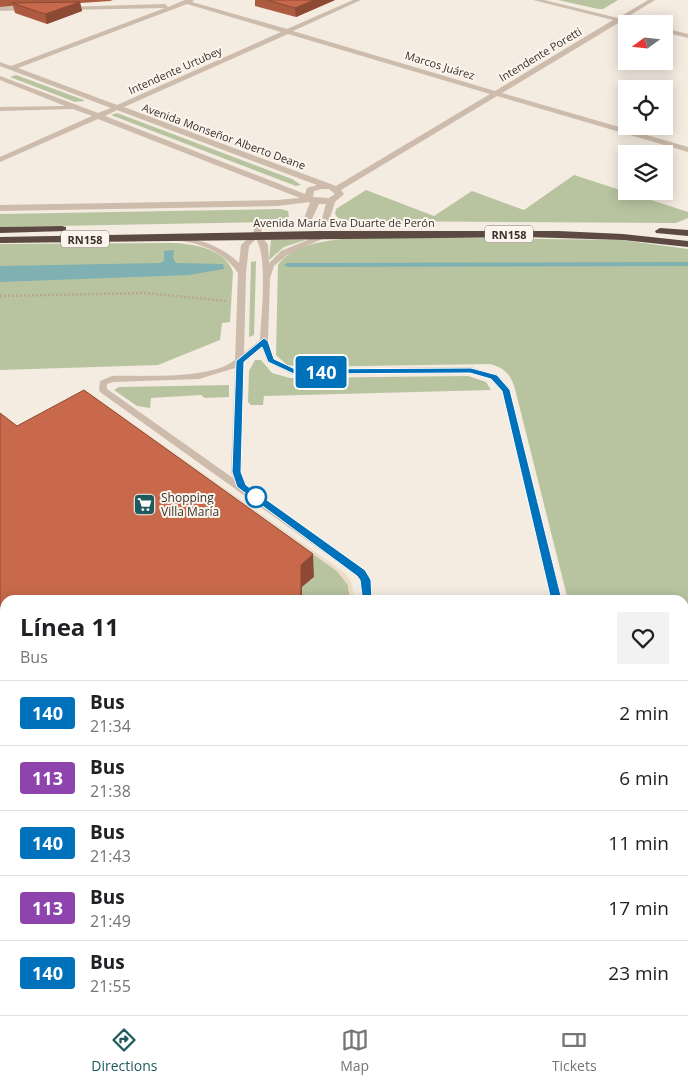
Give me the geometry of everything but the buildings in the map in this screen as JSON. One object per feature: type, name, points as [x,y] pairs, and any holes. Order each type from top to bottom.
[{"type":"highway","name":"Avenida María Eva Duarte de Perón","points":[[0,230],[257,231],[531,224],[688,233]]},
{"type":"highway","name":"Avenida María Eva Duarte de Perón","points":[[311,230],[329,234],[588,235],[650,238],[688,244]]},
{"type":"highway","name":"Avenida María Eva Duarte de Perón","points":[[0,240],[170,237],[257,231]]},
{"type":"street","name":"Intendente Urtubey","points":[[0,160],[358,0]]},
{"type":"street","points":[[536,0],[618,20]]},
{"type":"street","name":"Intendente Poretti","points":[[627,15],[652,0]]},
{"type":"street","name":"Marcos Juárez","points":[[189,1],[688,150]]},
{"type":"street","points":[[12,68],[189,1]]},
{"type":"street","points":[[57,8],[175,6]]},
{"type":"street","points":[[0,9],[37,8]]},
{"type":"street","name":"Intendente Poretti","points":[[312,199],[310,190],[332,188],[496,94],[618,21]]},
{"type":"street","points":[[673,32],[688,36]]},
{"type":"street","name":"Avenida Monseñor Alberto Deane","points":[[0,64],[332,188]]},
{"type":"street","name":"Avenida Monseñor Alberto Deane","points":[[0,78],[312,199]]},
{"type":"street","points":[[0,109],[117,108]]},
{"type":"street","points":[[0,208],[278,203],[312,199],[331,201],[339,197],[332,188]]},
{"type":"street","points":[[312,199],[308,218],[311,230],[326,219],[331,201]]},
{"type":"lane","points":[[242,487],[236,472],[242,273],[245,245],[257,231],[264,245],[266,278],[264,341],[270,360],[294,372],[471,370],[494,377],[506,390],[556,595]]},
{"type":"lane","points":[[266,278],[272,265],[284,253],[329,234]]},
{"type":"lane","points":[[170,237],[216,249],[234,260],[242,273]]},
{"type":"lane","points":[[264,341],[226,370],[199,376],[112,379],[103,383],[102,387],[103,390],[361,573],[365,580],[366,595]]},
{"type":"path","points":[[0,296],[146,294],[232,301]]},
{"type":"green space","points":[[558,0],[618,0],[603,9],[598,9]]},
{"type":"green space","points":[[16,75],[84,101],[75,102],[10,77]]},
{"type":"green space","points":[[117,113],[292,179],[301,185],[296,186],[111,115]]},
{"type":"green space","points":[[574,175],[618,189],[618,200],[651,200],[688,212],[688,218],[676,223],[350,221],[338,218],[335,214],[336,209],[366,190],[434,216],[472,191],[524,210]]},
{"type":"green space","points":[[280,209],[288,211],[289,217],[270,222],[0,227],[0,214]]},
{"type":"green space","points":[[359,238],[621,240],[688,249],[688,595],[567,595],[515,389],[512,380],[500,368],[490,364],[301,367],[287,365],[276,355],[278,265],[288,255],[303,247],[320,242]]},
{"type":"green space","points":[[271,240],[305,240],[284,247],[269,260]]},
{"type":"green space","points":[[174,243],[208,249],[223,258],[233,272],[230,322],[222,323],[220,340],[158,365],[0,370],[0,244]]},
{"type":"green space","points":[[256,261],[254,335],[249,337],[251,262]]},
{"type":"green space","points":[[255,360],[261,360],[272,373],[290,378],[468,376],[486,382],[491,390],[264,396],[263,405],[251,405],[248,402],[249,371]]},
{"type":"green space","points":[[229,385],[229,397],[205,398],[201,395],[151,398],[150,408],[137,406],[114,390],[119,387]]},
{"type":"green space","points":[[197,472],[337,571],[348,585],[349,595],[302,595],[302,587],[314,577]]},
{"type":"shaded area","points":[[106,405],[345,573],[352,584],[353,595],[349,595],[348,585],[337,571],[197,472],[91,414]]},
{"type":"water","points":[[174,250],[173,258],[176,263],[223,264],[224,269],[189,275],[0,282],[0,266],[160,263],[164,261],[164,251]]},
{"type":"waterway","points":[[287,265],[688,264]]},
{"type":"bus line","name":"140","points":[[366,595],[365,580],[361,573],[242,487],[236,472],[240,361],[264,341],[266,353],[270,360],[278,366],[294,372],[471,370],[487,373],[501,383],[506,390],[556,595]]},
{"type":"place","name":"Shopping Villa María","points":[[145,504]]}]
